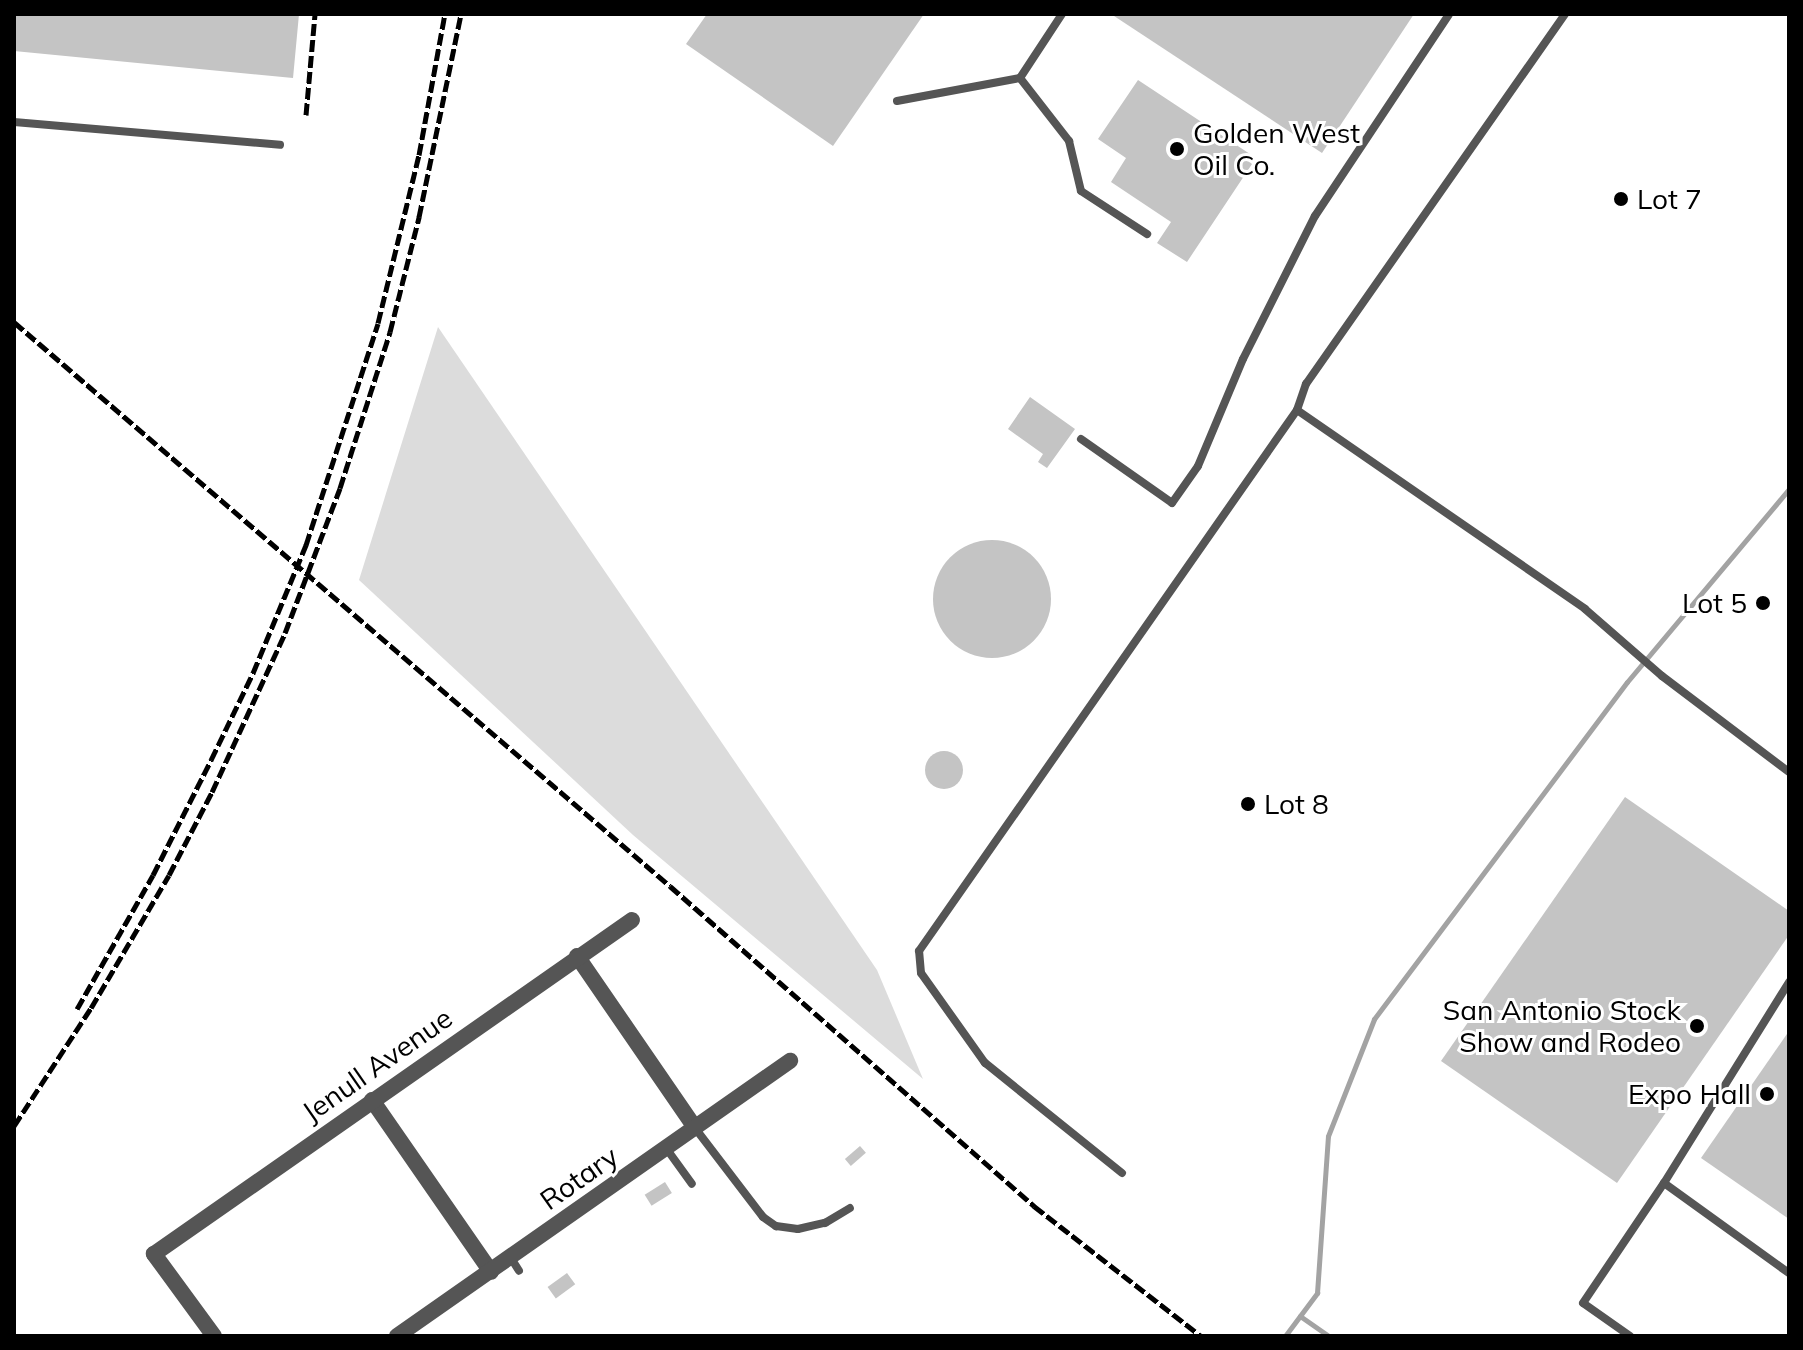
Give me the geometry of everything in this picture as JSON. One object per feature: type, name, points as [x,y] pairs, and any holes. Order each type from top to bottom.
[{"type":"street","name":"Jenull Avenue","points":[[214,1336],[154,1254],[632,920]]},
{"type":"street","points":[[577,956],[695,1128]]},
{"type":"street","name":"Rotary","points":[[397,1336],[491,1272],[515,1265],[666,1148],[790,1061]]},
{"type":"street","points":[[372,1100],[491,1272]]},
{"type":"lane","points":[[897,101],[1020,78],[1062,14]]},
{"type":"lane","points":[[1081,439],[1172,503],[1198,466],[1243,359],[1315,216],[1449,14]]},
{"type":"lane","points":[[1122,1173],[985,1063],[921,973],[919,951],[1297,410],[1306,384],[1565,14]]},
{"type":"lane","points":[[1020,78],[1069,141],[1081,191],[1147,234]]},
{"type":"lane","points":[[14,122],[280,145]]},
{"type":"lane","points":[[1297,410],[1585,609],[1662,676],[1789,772]]},
{"type":"lane","points":[[1630,1336],[1583,1303],[1664,1183],[1789,982]]},
{"type":"lane","points":[[695,1128],[763,1217],[776,1226],[798,1229],[825,1223],[850,1208]]},
{"type":"lane","points":[[666,1148],[692,1184]]},
{"type":"lane","points":[[1664,1183],[1789,1273]]},
{"type":"shaded area","points":[[438,327],[877,970],[923,1079],[633,835],[359,580]]},
{"type":"building","points":[[14,14],[299,14],[293,78],[14,51]]},
{"type":"building","points":[[707,14],[924,14],[833,146],[686,44]]},
{"type":"building","points":[[1111,14],[1414,14],[1322,153]]},
{"type":"building","name":"Golden West Oil Co.","points":[[1138,80],[1256,158],[1187,262],[1157,243],[1171,222],[1111,182],[1126,158],[1098,139]]},
{"type":"building","points":[[1030,397],[1075,429],[1047,468],[1038,462],[1043,454],[1008,429]]},
{"type":"building","points":[[992,540],[1015,545],[1034,557],[1046,576],[1051,599],[1046,622],[1034,641],[1015,653],[992,658],[969,653],[950,641],[938,622],[933,599],[938,576],[950,557],[969,545]]},
{"type":"building","points":[[944,751],[958,756],[963,770],[958,784],[944,789],[930,784],[925,770],[930,756]]},
{"type":"building","points":[[1625,797],[1789,911],[1789,935],[1617,1183],[1441,1061]]},
{"type":"building","name":"Expo Hall","points":[[1789,1031],[1789,1219],[1701,1158]]},
{"type":"building","points":[[860,1146],[866,1153],[851,1166],[845,1159]]},
{"type":"building","points":[[665,1182],[672,1193],[652,1206],[645,1195]]},
{"type":"building","points":[[567,1273],[575,1284],[556,1298],[548,1287]]},
{"type":"waterway","points":[[1285,1336],[1317,1293],[1328,1136],[1374,1019],[1627,682],[1789,489]]},
{"type":"waterway","points":[[1300,1316],[1329,1336]]},
{"type":"railway","points":[[306,115],[315,14]]},
{"type":"railway","points":[[77,1009],[153,875],[211,760],[253,673],[306,545],[378,323],[419,155],[445,14]]},
{"type":"railway","points":[[14,1126],[91,1008],[169,875],[212,792],[285,633],[340,488],[390,332],[419,217],[461,14]]},
{"type":"railway","points":[[14,322],[670,886],[1034,1206],[1201,1336]]},
{"type":"place","name":"Golden West Oil Co.","points":[[1177,149]]},
{"type":"place","name":"Lot 7","points":[[1621,199]]},
{"type":"place","name":"Lot 5","points":[[1763,603]]},
{"type":"place","name":"Lot 8","points":[[1248,804]]},
{"type":"place","name":"San Antonio Stock Show and Rodeo","points":[[1697,1026]]},
{"type":"place","name":"Expo Hall","points":[[1767,1094]]}]
